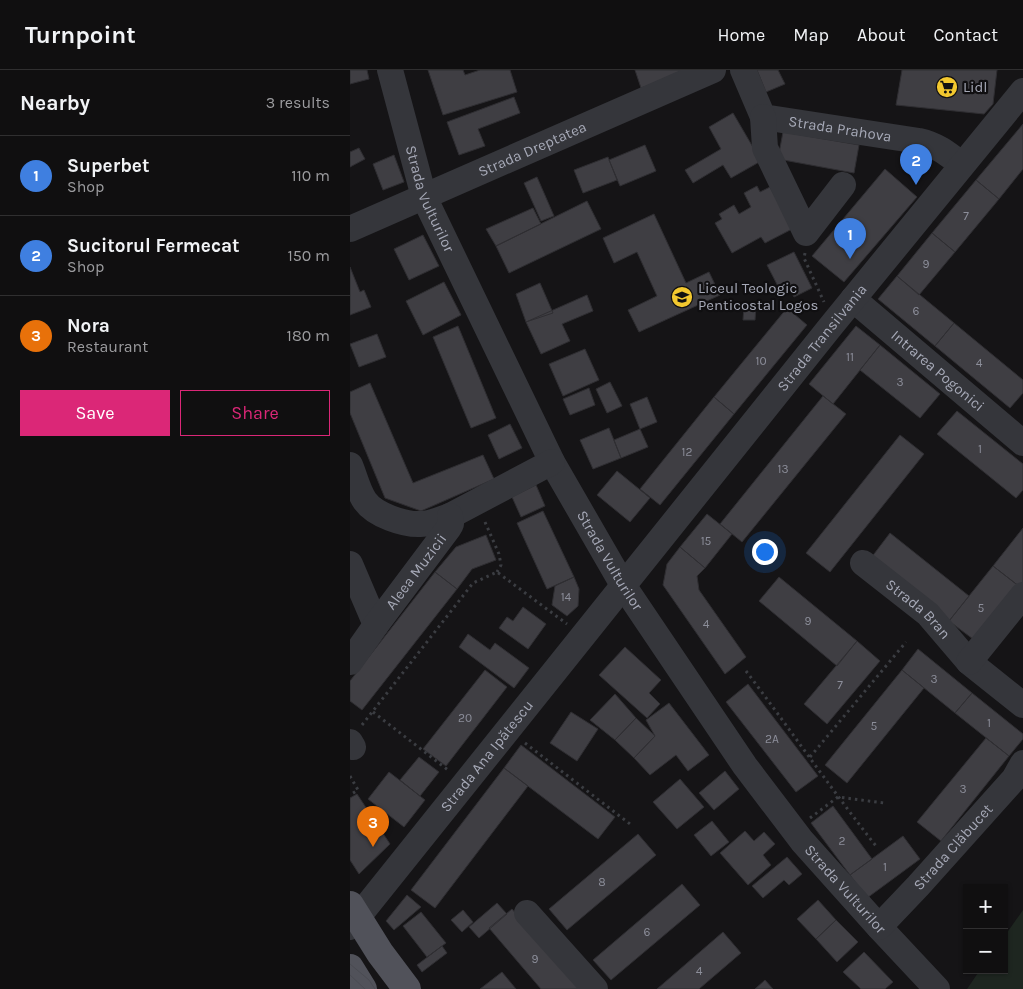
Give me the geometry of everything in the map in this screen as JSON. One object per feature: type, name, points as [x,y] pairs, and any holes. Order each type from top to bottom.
[{"type":"main road","points":[[353,917],[407,989]]},
{"type":"main road","points":[[350,968],[363,989]]},
{"type":"street","name":"Strada Vulturilor","points":[[390,70],[424,196],[552,462],[623,585],[745,766],[802,841],[937,989]]},
{"type":"street","name":"Strada Dreptatea","points":[[350,229],[713,70]]},
{"type":"street","points":[[743,70],[762,117],[765,148],[806,233],[843,185]]},
{"type":"street","name":"Strada Transilvania","points":[[623,585],[962,165],[1021,96]]},
{"type":"street","name":"Strada Prahova","points":[[762,117],[919,140],[932,144],[962,165]]},
{"type":"street","name":"Intrarea Pogonici","points":[[853,299],[1023,443]]},
{"type":"street","name":"Aleea Muzicii","points":[[350,466],[366,502],[372,508],[381,514],[402,522],[420,524],[450,516],[552,462]]},
{"type":"street","name":"Aleea Muzicii","points":[[350,662],[448,529],[451,524],[450,516]]},
{"type":"street","name":"Strada Bran","points":[[863,563],[928,614],[969,662],[1023,705]]},
{"type":"street","name":"Aleea Muzicii","points":[[350,564],[376,625]]},
{"type":"street","name":"Strada Ana Ipătescu","points":[[353,917],[623,585]]},
{"type":"street","points":[[969,662],[1023,595]]},
{"type":"street","name":"Strada Clăbucet","points":[[879,927],[1014,779],[1023,763]]},
{"type":"street","points":[[527,913],[595,989]]},
{"type":"path","points":[[806,233],[804,258],[825,303]]},
{"type":"path","points":[[355,739],[373,712],[473,583],[497,572],[501,566],[499,554],[476,502]]},
{"type":"path","points":[[497,572],[569,626]]},
{"type":"path","points":[[810,757],[906,642]]},
{"type":"path","points":[[746,671],[876,846]]},
{"type":"path","points":[[373,712],[454,775]]},
{"type":"path","points":[[523,741],[630,824]]},
{"type":"path","points":[[350,776],[358,790],[350,795]]},
{"type":"path","points":[[794,830],[838,797],[884,803]]},
{"type":"shaded area","points":[[1023,910],[1023,989],[967,989],[977,974],[1008,974],[1008,931]]},
{"type":"building","points":[[350,70],[367,70],[369,79],[350,84]]},
{"type":"building","points":[[428,70],[463,70],[465,75],[480,70],[510,70],[517,92],[443,115]]},
{"type":"building","points":[[635,70],[693,70],[641,88]]},
{"type":"building","points":[[757,70],[778,70],[785,84],[766,92]]},
{"type":"building","name":"Lidl","points":[[902,70],[997,70],[993,104],[984,114],[896,105]]},
{"type":"building","points":[[514,97],[520,113],[478,129],[485,146],[459,155],[447,122]]},
{"type":"building","points":[[733,113],[761,161],[731,178],[723,165],[693,183],[685,170],[721,149],[709,127]]},
{"type":"building","points":[[1023,124],[1023,169],[999,199],[976,180]]},
{"type":"building","points":[[783,132],[859,145],[854,173],[778,159]]},
{"type":"building","points":[[645,145],[656,171],[620,186],[609,160]]},
{"type":"building","points":[[359,148],[365,159],[350,167],[350,152]]},
{"type":"building","points":[[394,155],[404,182],[383,190],[373,164]]},
{"type":"building","points":[[608,157],[617,180],[583,193],[574,170]]},
{"type":"building","points":[[885,169],[917,197],[844,282],[812,256]]},
{"type":"building","points":[[537,177],[554,216],[541,221],[524,183]]},
{"type":"building","points":[[976,180],[999,199],[955,252],[932,233]]},
{"type":"building","points":[[757,186],[760,192],[770,187],[792,229],[765,243],[761,237],[732,253],[715,223],[722,219],[719,214],[734,205],[739,214],[751,207],[744,193]]},
{"type":"building","points":[[587,201],[601,229],[509,273],[496,246]]},
{"type":"building","points":[[533,208],[541,224],[496,246],[486,229]]},
{"type":"building","points":[[654,214],[686,283],[709,272],[720,295],[639,332],[628,310],[657,296],[637,252],[614,263],[603,238]]},
{"type":"building","points":[[932,233],[955,252],[919,295],[897,276]]},
{"type":"building","points":[[423,235],[439,266],[409,280],[394,249]]},
{"type":"building","points":[[794,252],[812,288],[794,297],[790,290],[782,294],[767,265]]},
{"type":"building","points":[[350,267],[360,292],[364,290],[371,307],[350,315]]},
{"type":"building","points":[[897,276],[954,323],[935,346],[878,299]]},
{"type":"building","points":[[444,282],[461,315],[423,335],[406,301]]},
{"type":"building","points":[[540,283],[553,313],[526,322],[516,294]]},
{"type":"building","points":[[587,295],[593,311],[562,324],[570,341],[541,354],[526,322]]},
{"type":"building","points":[[744,306],[756,306],[755,320],[743,320]]},
{"type":"building","points":[[787,308],[807,325],[734,414],[714,397]]},
{"type":"building","points":[[954,323],[1023,380],[1023,393],[1010,408],[935,346]]},
{"type":"building","points":[[458,326],[496,418],[471,428],[433,337]]},
{"type":"building","points":[[856,326],[880,345],[833,404],[809,384]]},
{"type":"building","points":[[377,334],[386,357],[359,367],[350,344]]},
{"type":"building","points":[[880,345],[940,394],[920,418],[860,370]]},
{"type":"building","points":[[585,349],[599,380],[563,396],[549,364]]},
{"type":"building","points":[[610,382],[622,406],[607,413],[596,389]]},
{"type":"building","points":[[370,383],[413,483],[483,455],[494,479],[421,511],[385,498],[350,413],[350,392]]},
{"type":"building","points":[[589,388],[595,405],[570,415],[563,399]]},
{"type":"building","points":[[823,396],[846,414],[742,542],[720,524]]},
{"type":"building","points":[[647,397],[657,422],[640,429],[630,404]]},
{"type":"building","points":[[714,397],[734,414],[660,505],[640,489]]},
{"type":"building","points":[[957,411],[1023,464],[1023,490],[1016,498],[937,434]]},
{"type":"building","points":[[510,424],[522,448],[499,459],[488,435]]},
{"type":"building","points":[[609,428],[621,458],[593,469],[580,440]]},
{"type":"building","points":[[640,429],[648,447],[621,458],[614,440]]},
{"type":"building","points":[[900,435],[924,454],[830,572],[806,553]]},
{"type":"building","points":[[617,471],[650,498],[630,522],[597,495]]},
{"type":"building","points":[[536,485],[545,506],[521,517],[512,497]]},
{"type":"building","points":[[543,511],[574,577],[547,589],[517,523]]},
{"type":"building","points":[[707,514],[732,534],[705,568],[680,547]]},
{"type":"building","points":[[1023,528],[1023,583],[1020,587],[993,566]]},
{"type":"building","points":[[890,533],[969,596],[949,621],[871,558]]},
{"type":"building","points":[[486,535],[496,560],[472,569],[457,589],[435,572],[456,547]]},
{"type":"building","points":[[680,547],[705,568],[697,576],[699,590],[746,657],[725,674],[663,585],[667,564]]},
{"type":"building","points":[[993,566],[1020,587],[977,642],[949,621]]},
{"type":"building","points":[[435,572],[457,589],[362,710],[350,701],[350,681]]},
{"type":"building","points":[[574,577],[579,589],[578,606],[567,616],[552,605],[555,586]]},
{"type":"building","points":[[779,577],[857,641],[837,666],[759,601]]},
{"type":"building","points":[[523,607],[546,624],[528,649],[499,628],[507,617],[513,621]]},
{"type":"building","points":[[468,634],[490,650],[495,643],[529,668],[514,688],[459,647]]},
{"type":"building","points":[[857,641],[880,661],[827,724],[804,704]]},
{"type":"building","points":[[625,647],[661,680],[649,693],[660,704],[647,718],[599,675]]},
{"type":"building","points":[[918,649],[972,693],[955,713],[902,670]]},
{"type":"building","points":[[485,670],[507,687],[446,766],[423,749]]},
{"type":"building","points":[[902,670],[924,688],[847,783],[825,765]]},
{"type":"building","points":[[748,684],[818,776],[796,792],[726,702]]},
{"type":"building","points":[[972,693],[1023,734],[1023,739],[1009,756],[955,713]]},
{"type":"building","points":[[615,694],[636,718],[615,740],[590,720]]},
{"type":"building","points":[[669,703],[709,755],[688,771],[676,755],[650,775],[634,758],[655,736],[646,720]]},
{"type":"building","points":[[571,712],[598,729],[577,761],[550,743]]},
{"type":"building","points":[[636,718],[655,736],[634,758],[615,740]]},
{"type":"building","points":[[986,738],[1009,756],[941,841],[917,822]]},
{"type":"building","points":[[521,745],[615,817],[598,839],[504,768]]},
{"type":"building","points":[[419,757],[439,772],[420,796],[400,780]]},
{"type":"building","points":[[504,768],[528,786],[435,908],[411,890]]},
{"type":"building","points":[[725,771],[739,789],[714,810],[699,793]]},
{"type":"building","points":[[389,772],[425,800],[404,827],[368,799]]},
{"type":"building","points":[[680,779],[704,807],[677,829],[653,802]]},
{"type":"building","points":[[357,794],[390,844],[359,874],[350,860],[350,798]]},
{"type":"building","points":[[833,806],[872,859],[850,875],[811,823]]},
{"type":"building","points":[[712,821],[729,842],[711,856],[694,835]]},
{"type":"building","points":[[745,831],[754,841],[764,832],[775,844],[763,855],[771,865],[748,885],[720,853]]},
{"type":"building","points":[[638,834],[656,855],[567,930],[549,909]]},
{"type":"building","points":[[903,836],[920,859],[867,898],[850,875]]},
{"type":"building","points":[[787,857],[802,874],[789,885],[784,880],[763,898],[752,886]]},
{"type":"building","points":[[682,884],[700,905],[611,980],[593,960]]},
{"type":"building","points":[[407,895],[421,907],[394,930],[386,921]]},
{"type":"building","points":[[818,900],[836,920],[816,939],[797,919]]},
{"type":"building","points":[[497,903],[507,914],[479,938],[469,927]]},
{"type":"building","points":[[512,909],[580,989],[541,989],[489,928]]},
{"type":"building","points":[[463,910],[473,922],[462,932],[451,920]]},
{"type":"building","points":[[421,912],[446,943],[427,957],[403,926]]},
{"type":"building","points":[[836,920],[858,942],[837,962],[816,939]]},
{"type":"building","points":[[723,932],[741,953],[699,989],[657,989]]},
{"type":"building","points":[[442,946],[447,953],[422,972],[417,965]]},
{"type":"building","points":[[864,952],[893,982],[885,989],[861,989],[843,972]]},
{"type":"building","points":[[502,972],[516,989],[480,989]]},
{"type":"building","points":[[765,980],[773,989],[755,989]]},
{"type":"tram line","points":[[350,964],[369,980],[375,989]]},
{"type":"tram line","points":[[350,975],[365,989]]},
{"type":"place","name":"Lidl","points":[[947,87]]},
{"type":"place","name":"Sucitorul Fermecat","points":[[916,185]]},
{"type":"place","name":"Superbet","points":[[850,259]]},
{"type":"place","name":"Liceul Teologic Penticostal Logos","points":[[682,297]]},
{"type":"place","name":"Nora","points":[[373,847]]}]
